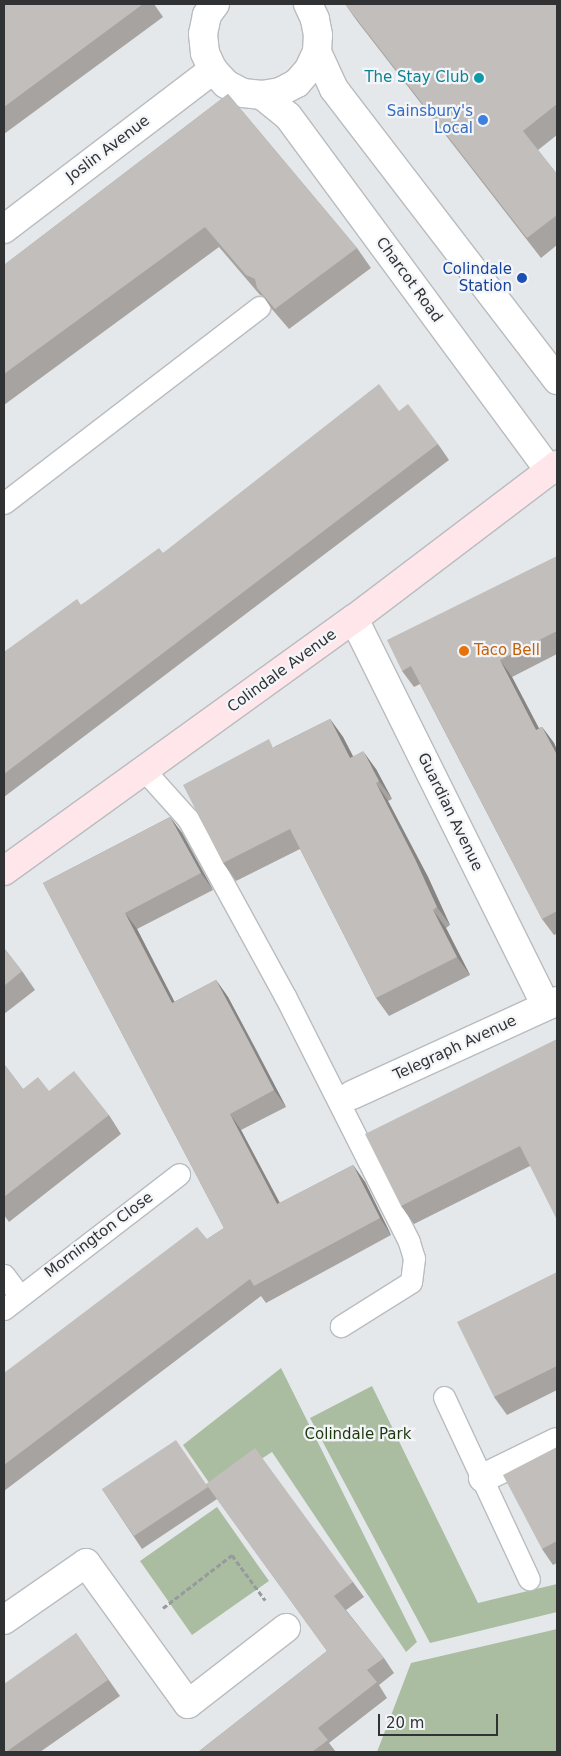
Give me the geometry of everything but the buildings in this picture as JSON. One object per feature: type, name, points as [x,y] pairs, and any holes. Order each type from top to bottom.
[{"type":"street","name":"Charcot Road","points":[[215,4],[207,15],[203,34],[205,53],[213,70],[226,84],[243,93],[262,95],[280,92],[297,83],[309,69],[317,52]]},
{"type":"street","points":[[308,4],[316,19],[317,52],[334,89],[557,380]]},
{"type":"street","name":"Joslin Avenue","points":[[4,229],[213,70]]},
{"type":"street","name":"Charcot Road","points":[[262,95],[288,116],[554,468]]},
{"type":"street","name":"Colindale Avenue","points":[[4,871],[354,619],[554,468]]},
{"type":"street","name":"Guardian Avenue","points":[[354,619],[552,1003]]},
{"type":"street","name":"Telegraph Avenue","points":[[352,1095],[552,1003]]},
{"type":"street","points":[[483,1478],[557,1442]]},
{"type":"street","points":[[4,1620],[86,1563],[188,1704],[286,1628]]},
{"type":"lane","points":[[4,503],[259,307]]},
{"type":"lane","points":[[145,771],[188,819],[285,996],[409,1242],[414,1258],[412,1282],[341,1326]]},
{"type":"lane","name":"Mornington Close","points":[[4,1275],[12,1302],[179,1174]]},
{"type":"lane","points":[[444,1397],[529,1579]]},
{"type":"path","points":[[134,1630],[232,1555],[286,1628]]},
{"type":"green space","points":[[281,1368],[417,1642],[406,1652],[272,1452],[214,1490],[183,1445]]},
{"type":"green space","name":"Colindale Park","points":[[372,1386],[478,1603],[557,1584],[557,1612],[430,1643],[310,1418]]},
{"type":"green space","points":[[217,1507],[269,1581],[192,1635],[140,1561]]},
{"type":"green space","points":[[557,1629],[557,1752],[377,1752],[411,1663]]},
{"type":"place","name":"The Stay Club","points":[[479,78]]},
{"type":"place","name":"Sainsbury's Local","points":[[483,120]]},
{"type":"place","name":"Colindale Station","points":[[522,278]]},
{"type":"place","name":"Taco Bell","points":[[464,651]]}]
